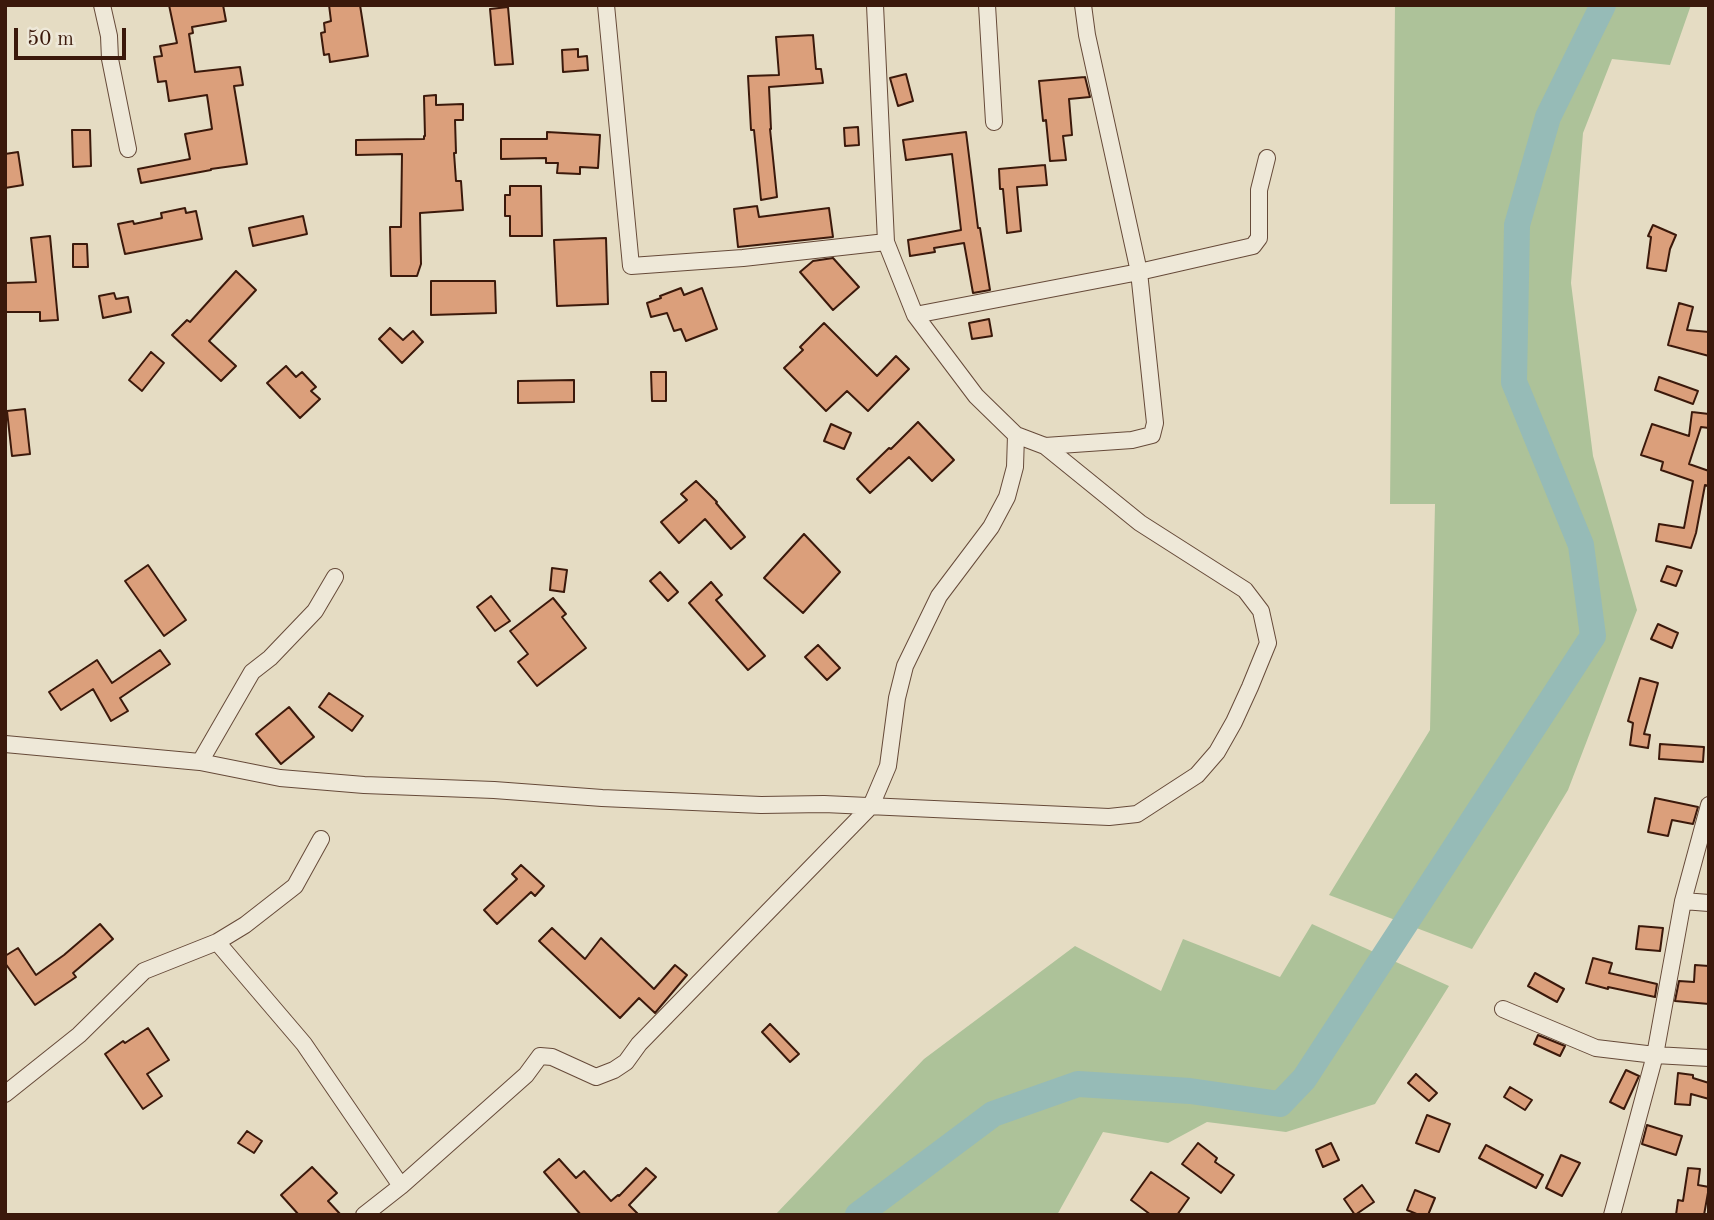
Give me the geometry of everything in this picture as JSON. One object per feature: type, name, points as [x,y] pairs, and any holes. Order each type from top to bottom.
[{"type":"street","points":[[102,5],[128,149]]},
{"type":"street","points":[[607,5],[631,265],[743,258],[886,242]]},
{"type":"street","points":[[5,744],[200,762],[280,778],[364,785],[494,790],[602,799],[761,805],[824,804],[1109,817],[1137,814],[1197,775],[1217,752],[1234,722],[1268,643],[1261,611],[1245,590],[1140,523],[1045,446],[1016,435],[976,396],[915,315],[886,242],[875,5]]},
{"type":"street","points":[[987,5],[994,122]]},
{"type":"street","points":[[1045,446],[1132,440],[1152,435],[1155,424],[1139,272],[1087,35],[1083,5]]},
{"type":"street","points":[[915,315],[1139,272],[1253,246],[1259,238],[1259,190],[1267,159]]},
{"type":"street","points":[[364,1215],[401,1186],[526,1075],[540,1056],[552,1057],[596,1077],[626,1062],[639,1044],[871,806],[888,766],[897,698],[905,666],[939,596],[991,527],[1007,497],[1015,467],[1016,435]]},
{"type":"street","points":[[200,762],[252,672],[270,658],[315,611],[335,578]]},
{"type":"street","points":[[1612,1215],[1655,1055],[1684,901],[1709,805]]},
{"type":"street","points":[[5,1094],[79,1035],[144,971],[216,942],[245,925],[295,886],[321,839]]},
{"type":"street","points":[[1684,901],[1709,903]]},
{"type":"street","points":[[216,942],[304,1044],[401,1186]]},
{"type":"street","points":[[1503,1009],[1596,1048],[1709,1058]]},
{"type":"green space","points":[[1395,5],[1691,5],[1670,65],[1612,59],[1583,133],[1571,283],[1593,456],[1637,610],[1568,790],[1472,949],[1329,895],[1430,730],[1435,504],[1390,504]]},
{"type":"green space","points":[[1312,924],[1449,986],[1375,1104],[1286,1132],[1207,1122],[1168,1143],[1103,1132],[1057,1215],[775,1215],[924,1059],[1075,946],[1161,991],[1183,939],[1280,977]]},
{"type":"building","points":[[169,5],[223,5],[226,21],[192,27],[193,33],[189,34],[195,72],[240,67],[243,85],[234,86],[247,164],[141,183],[138,169],[190,159],[185,134],[212,129],[207,95],[169,101],[166,81],[158,82],[154,57],[162,56],[160,46],[177,43]]},
{"type":"building","points":[[329,5],[360,5],[368,56],[330,62],[329,54],[324,55],[321,33],[325,32],[324,23],[331,21]]},
{"type":"building","points":[[508,7],[513,64],[495,65],[490,9]]},
{"type":"building","points":[[813,35],[816,69],[821,69],[823,83],[769,87],[777,197],[761,200],[754,130],[751,130],[748,76],[779,75],[776,37]]},
{"type":"building","points":[[578,49],[578,57],[587,56],[588,70],[563,72],[562,50]]},
{"type":"building","points":[[906,74],[913,101],[898,106],[890,78]]},
{"type":"building","points":[[1085,77],[1090,97],[1069,99],[1072,135],[1063,136],[1066,160],[1050,161],[1039,81]]},
{"type":"building","points":[[436,95],[436,105],[463,104],[463,120],[455,120],[454,153],[456,181],[461,181],[463,210],[420,213],[421,264],[417,276],[391,276],[390,227],[401,227],[402,154],[356,155],[356,140],[424,139],[424,96]]},
{"type":"building","points":[[858,127],[859,145],[845,146],[844,128]]},
{"type":"building","points":[[72,130],[90,130],[91,166],[73,167]]},
{"type":"building","points":[[547,132],[600,135],[598,168],[580,167],[580,174],[557,173],[558,163],[546,163],[546,158],[501,159],[501,139],[547,139]]},
{"type":"building","points":[[966,132],[978,228],[990,290],[973,293],[964,243],[934,248],[935,252],[910,256],[908,240],[961,230],[952,154],[906,160],[903,140]]},
{"type":"building","points":[[18,152],[23,185],[5,188],[5,154]]},
{"type":"building","points":[[1045,165],[1047,185],[1017,187],[1021,231],[1007,233],[999,169]]},
{"type":"building","points":[[510,186],[541,186],[542,236],[510,236],[510,216],[505,216],[505,195],[510,195]]},
{"type":"building","points":[[757,206],[759,217],[829,208],[833,237],[738,247],[734,209]]},
{"type":"building","points":[[185,208],[186,213],[196,211],[202,239],[125,254],[118,224],[133,221],[134,224],[162,218],[161,213]]},
{"type":"building","points":[[303,216],[307,234],[253,246],[249,228]]},
{"type":"building","points":[[1653,225],[1676,235],[1666,271],[1647,268],[1651,237],[1648,236]]},
{"type":"building","points":[[50,236],[58,320],[40,321],[40,312],[5,312],[5,283],[36,282],[31,238]]},
{"type":"building","points":[[606,238],[608,304],[557,306],[554,240]]},
{"type":"building","points":[[73,244],[87,244],[88,267],[73,267]]},
{"type":"building","points":[[833,258],[859,287],[833,310],[800,272],[813,261]]},
{"type":"building","points":[[236,271],[256,290],[209,341],[236,366],[221,381],[172,335],[187,320],[190,322]]},
{"type":"building","points":[[431,281],[495,281],[496,313],[431,315]]},
{"type":"building","points":[[681,288],[684,295],[702,288],[717,329],[686,341],[681,329],[674,331],[667,313],[651,317],[647,303]]},
{"type":"building","points":[[114,293],[116,299],[128,297],[131,312],[103,318],[99,296]]},
{"type":"building","points":[[1679,303],[1693,307],[1687,330],[1709,332],[1709,356],[1668,345]]},
{"type":"building","points":[[989,319],[992,336],[972,339],[969,323]]},
{"type":"building","points":[[824,323],[877,376],[896,356],[909,369],[868,411],[847,391],[826,411],[784,368],[803,350],[800,347]]},
{"type":"building","points":[[390,328],[403,340],[413,331],[423,342],[402,363],[379,339]]},
{"type":"building","points":[[151,352],[164,363],[142,391],[129,380]]},
{"type":"building","points":[[286,366],[296,377],[302,372],[316,387],[311,391],[320,399],[300,418],[267,383]]},
{"type":"building","points":[[651,372],[666,372],[666,401],[652,401]]},
{"type":"building","points":[[1659,377],[1698,391],[1693,404],[1655,390]]},
{"type":"building","points":[[574,380],[574,402],[518,403],[518,381]]},
{"type":"building","points":[[25,409],[30,454],[12,456],[7,411]]},
{"type":"building","points":[[1692,412],[1709,414],[1709,428],[1701,427],[1689,464],[1709,471],[1709,486],[1705,485],[1691,548],[1656,541],[1659,524],[1684,528],[1693,481],[1661,470],[1663,462],[1641,455],[1652,424],[1689,436]]},
{"type":"building","points":[[918,422],[954,460],[932,481],[909,457],[870,493],[857,479]]},
{"type":"building","points":[[831,424],[851,433],[844,449],[824,441]]},
{"type":"building","points":[[696,481],[745,537],[731,549],[705,519],[679,543],[661,522],[687,500],[681,494]]},
{"type":"building","points":[[804,534],[840,572],[803,613],[764,578]]},
{"type":"building","points":[[148,565],[186,620],[164,636],[125,581]]},
{"type":"building","points":[[1667,566],[1682,571],[1676,586],[1661,581]]},
{"type":"building","points":[[552,568],[567,570],[564,592],[550,590]]},
{"type":"building","points":[[660,572],[678,592],[668,601],[650,581]]},
{"type":"building","points":[[711,582],[722,595],[716,600],[765,656],[748,670],[689,603]]},
{"type":"building","points":[[491,596],[510,621],[495,631],[477,607]]},
{"type":"building","points":[[553,598],[566,614],[562,617],[586,648],[537,686],[518,662],[528,654],[510,631]]},
{"type":"building","points":[[1658,624],[1678,633],[1672,648],[1651,639]]},
{"type":"building","points":[[818,645],[840,668],[827,680],[805,657]]},
{"type":"building","points":[[160,650],[170,664],[120,698],[128,711],[111,721],[93,689],[61,710],[49,692],[97,660],[112,683]]},
{"type":"building","points":[[1640,678],[1658,683],[1644,734],[1650,735],[1648,748],[1630,745],[1633,723],[1628,721]]},
{"type":"building","points":[[329,693],[363,716],[352,731],[319,707]]},
{"type":"building","points":[[289,707],[314,737],[281,764],[256,734]]},
{"type":"building","points":[[1660,744],[1704,747],[1703,762],[1659,759]]},
{"type":"building","points":[[1655,798],[1698,807],[1693,824],[1672,820],[1668,836],[1648,832]]},
{"type":"building","points":[[521,865],[544,886],[535,896],[531,892],[497,924],[484,910],[517,879],[512,874]]},
{"type":"building","points":[[100,924],[113,939],[73,973],[76,977],[35,1005],[5,963],[5,956],[18,948],[36,975]]},
{"type":"building","points":[[1639,926],[1663,928],[1660,951],[1636,949]]},
{"type":"building","points":[[552,928],[585,959],[601,938],[654,989],[675,965],[687,975],[655,1013],[639,998],[620,1018],[539,941]]},
{"type":"building","points":[[1593,958],[1612,963],[1609,973],[1657,984],[1655,997],[1586,983]]},
{"type":"building","points":[[1695,965],[1709,966],[1709,1004],[1675,1001],[1679,981],[1694,982]]},
{"type":"building","points":[[1535,973],[1564,989],[1557,1002],[1528,986]]},
{"type":"building","points":[[770,1024],[799,1054],[790,1062],[762,1032]]},
{"type":"building","points":[[148,1028],[169,1060],[147,1074],[162,1096],[143,1109],[105,1054]]},
{"type":"building","points":[[1538,1035],[1565,1046],[1560,1056],[1534,1044]]},
{"type":"building","points":[[1626,1070],[1639,1076],[1624,1109],[1610,1102]]},
{"type":"building","points":[[1678,1073],[1693,1075],[1693,1078],[1709,1083],[1709,1099],[1691,1094],[1690,1105],[1675,1104]]},
{"type":"building","points":[[1416,1074],[1437,1093],[1429,1101],[1408,1083]]},
{"type":"building","points":[[1510,1087],[1532,1100],[1525,1110],[1504,1097]]},
{"type":"building","points":[[1427,1115],[1450,1124],[1439,1152],[1416,1143]]},
{"type":"building","points":[[1647,1125],[1682,1136],[1676,1155],[1642,1144]]},
{"type":"building","points":[[247,1131],[262,1141],[254,1153],[238,1143]]},
{"type":"building","points":[[1198,1143],[1217,1158],[1215,1162],[1234,1175],[1221,1193],[1182,1164]]},
{"type":"building","points":[[1331,1143],[1339,1160],[1323,1167],[1316,1150]]},
{"type":"building","points":[[1486,1145],[1543,1175],[1536,1188],[1479,1158]]},
{"type":"building","points":[[1561,1155],[1580,1163],[1562,1196],[1546,1188]]},
{"type":"building","points":[[559,1159],[576,1178],[584,1171],[611,1201],[646,1168],[656,1177],[629,1205],[639,1215],[581,1215],[544,1172]]},
{"type":"building","points":[[312,1167],[337,1193],[328,1201],[341,1215],[299,1215],[281,1195]]},
{"type":"building","points":[[1688,1168],[1700,1169],[1698,1185],[1709,1187],[1704,1215],[1676,1215],[1678,1200],[1683,1201]]},
{"type":"building","points":[[1151,1172],[1189,1198],[1177,1215],[1151,1215],[1131,1200]]},
{"type":"building","points":[[1362,1185],[1374,1202],[1355,1215],[1344,1199]]},
{"type":"building","points":[[1415,1190],[1435,1198],[1428,1215],[1407,1210]]},
{"type":"waterway","points":[[858,1215],[993,1114],[1078,1084],[1190,1091],[1280,1104],[1304,1079],[1593,636],[1581,545],[1514,382],[1517,225],[1548,117],[1603,5]]}]
